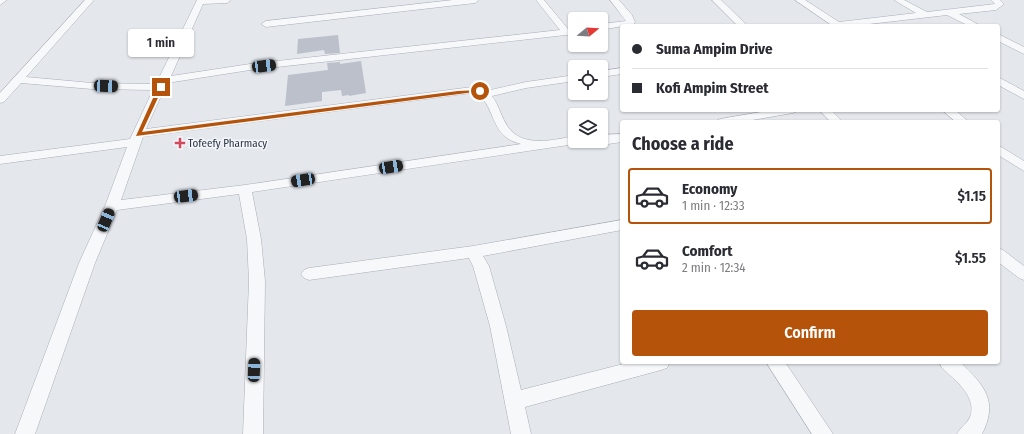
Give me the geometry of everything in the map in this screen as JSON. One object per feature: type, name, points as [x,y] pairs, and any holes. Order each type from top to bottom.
[{"type":"street","points":[[0,100],[90,0]]},
{"type":"street","points":[[25,434],[87,264],[112,206],[137,138],[162,83],[200,1],[226,0]]},
{"type":"street","points":[[266,24],[475,0]]},
{"type":"street","points":[[540,0],[568,29]]},
{"type":"street","points":[[614,0],[629,17],[633,24]]},
{"type":"street","points":[[716,0],[741,24]]},
{"type":"street","points":[[799,0],[836,24]]},
{"type":"street","points":[[898,0],[924,14]]},
{"type":"street","points":[[847,24],[996,7],[1000,4],[995,0]]},
{"type":"street","points":[[948,12],[972,24]]},
{"type":"street","points":[[899,18],[909,24]]},
{"type":"street","points":[[608,26],[620,25]]},
{"type":"street","points":[[18,80],[92,86],[162,83],[250,67],[568,31]]},
{"type":"street","points":[[1000,38],[1024,51]]},
{"type":"street","points":[[608,73],[620,71]]},
{"type":"street","points":[[0,160],[137,138],[464,91],[482,93],[568,79]]},
{"type":"street","points":[[1000,81],[1024,96]]},
{"type":"street","points":[[482,93],[506,133],[518,140],[538,144]]},
{"type":"street","points":[[732,120],[781,112]]},
{"type":"street","points":[[827,112],[835,120]]},
{"type":"street","points":[[950,112],[960,120]]},
{"type":"street","points":[[608,140],[620,138]]},
{"type":"street","points":[[112,206],[245,189],[538,144],[568,141]]},
{"type":"street","points":[[608,142],[620,147]]},
{"type":"street","points":[[1000,150],[1024,167]]},
{"type":"street","points":[[245,189],[254,238],[257,280],[253,434]]},
{"type":"street","points":[[309,274],[473,252],[620,225]]},
{"type":"street","points":[[473,252],[481,266],[498,326],[521,434]]},
{"type":"street","points":[[1000,256],[1024,274]]},
{"type":"street","points":[[514,401],[653,364]]},
{"type":"street","points":[[776,364],[823,434]]},
{"type":"street","points":[[950,364],[973,388],[982,404],[980,418],[973,431],[967,434]]},
{"type":"building","points":[[338,35],[340,53],[325,54],[324,50],[297,54],[298,39]]},
{"type":"building","points":[[361,61],[366,93],[342,96],[341,90],[322,92],[322,101],[285,106],[288,75],[328,70],[327,63],[340,62],[340,64]]},
{"type":"place","name":"Tofeefy Pharmacy","points":[[180,143]]},
{"type":"route","points":[[161,87],[138,134],[472,90],[480,91]]}]
